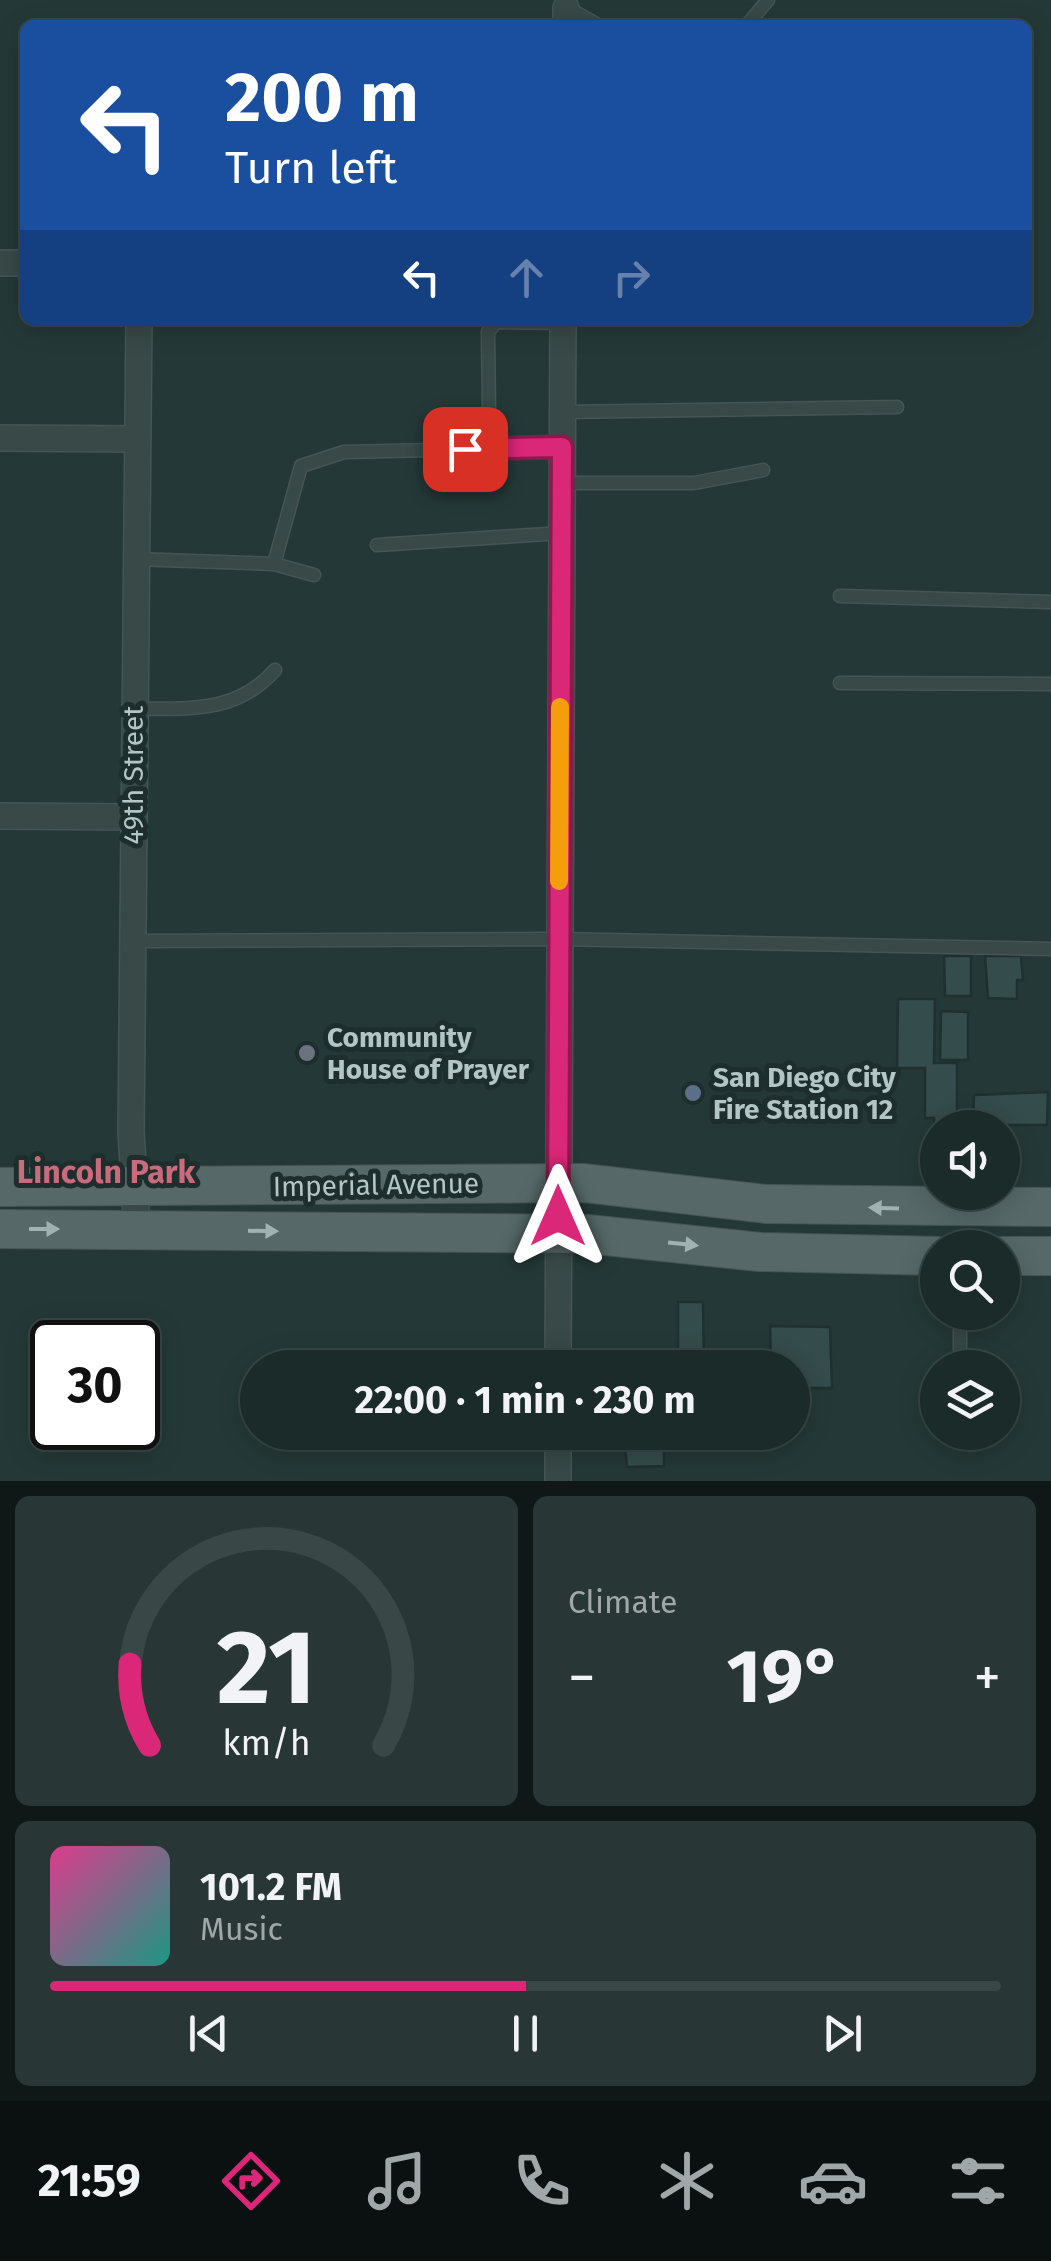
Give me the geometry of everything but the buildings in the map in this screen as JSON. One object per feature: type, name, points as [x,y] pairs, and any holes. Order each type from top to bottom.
[{"type":"main road","name":"Imperial Avenue","points":[[0,1186],[558,1183],[766,1204],[1051,1207]]},
{"type":"main road","name":"Imperial Avenue","points":[[0,1229],[558,1234],[760,1252],[920,1256]]},
{"type":"main road","points":[[1020,1256],[1051,1256]]},
{"type":"street","name":"49th Street","points":[[137,1229],[133,817],[138,325]]},
{"type":"street","points":[[558,1350],[563,325]]},
{"type":"street","points":[[0,438],[135,440]]},
{"type":"street","points":[[0,816],[133,817]]},
{"type":"street","points":[[558,1450],[558,1481]]},
{"type":"lane","points":[[751,20],[768,0]]},
{"type":"lane","points":[[566,8],[589,20]]},
{"type":"lane","points":[[489,412],[488,332],[494,325]]},
{"type":"lane","points":[[562,412],[897,407]]},
{"type":"lane","points":[[274,564],[301,466],[344,452],[562,447]]},
{"type":"lane","points":[[562,484],[694,484],[763,470]]},
{"type":"lane","points":[[377,545],[562,533]]},
{"type":"lane","points":[[134,559],[274,564],[314,575]]},
{"type":"lane","points":[[840,596],[1051,602]]},
{"type":"lane","points":[[134,709],[196,708],[243,698],[275,670]]},
{"type":"lane","points":[[840,683],[1051,684]]},
{"type":"lane","points":[[133,942],[558,939],[1051,949]]},
{"type":"slow traffic","points":[[559,881],[560,707]]},
{"type":"place","name":"Community House of Prayer","points":[[307,1053]]},
{"type":"place","name":"San Diego City Fire Station 12","points":[[693,1093]]},
{"type":"district","name":"Lincoln Park","points":[[106,1172]]},
{"type":"route","points":[[465,449],[562,447],[558,1216]]}]
